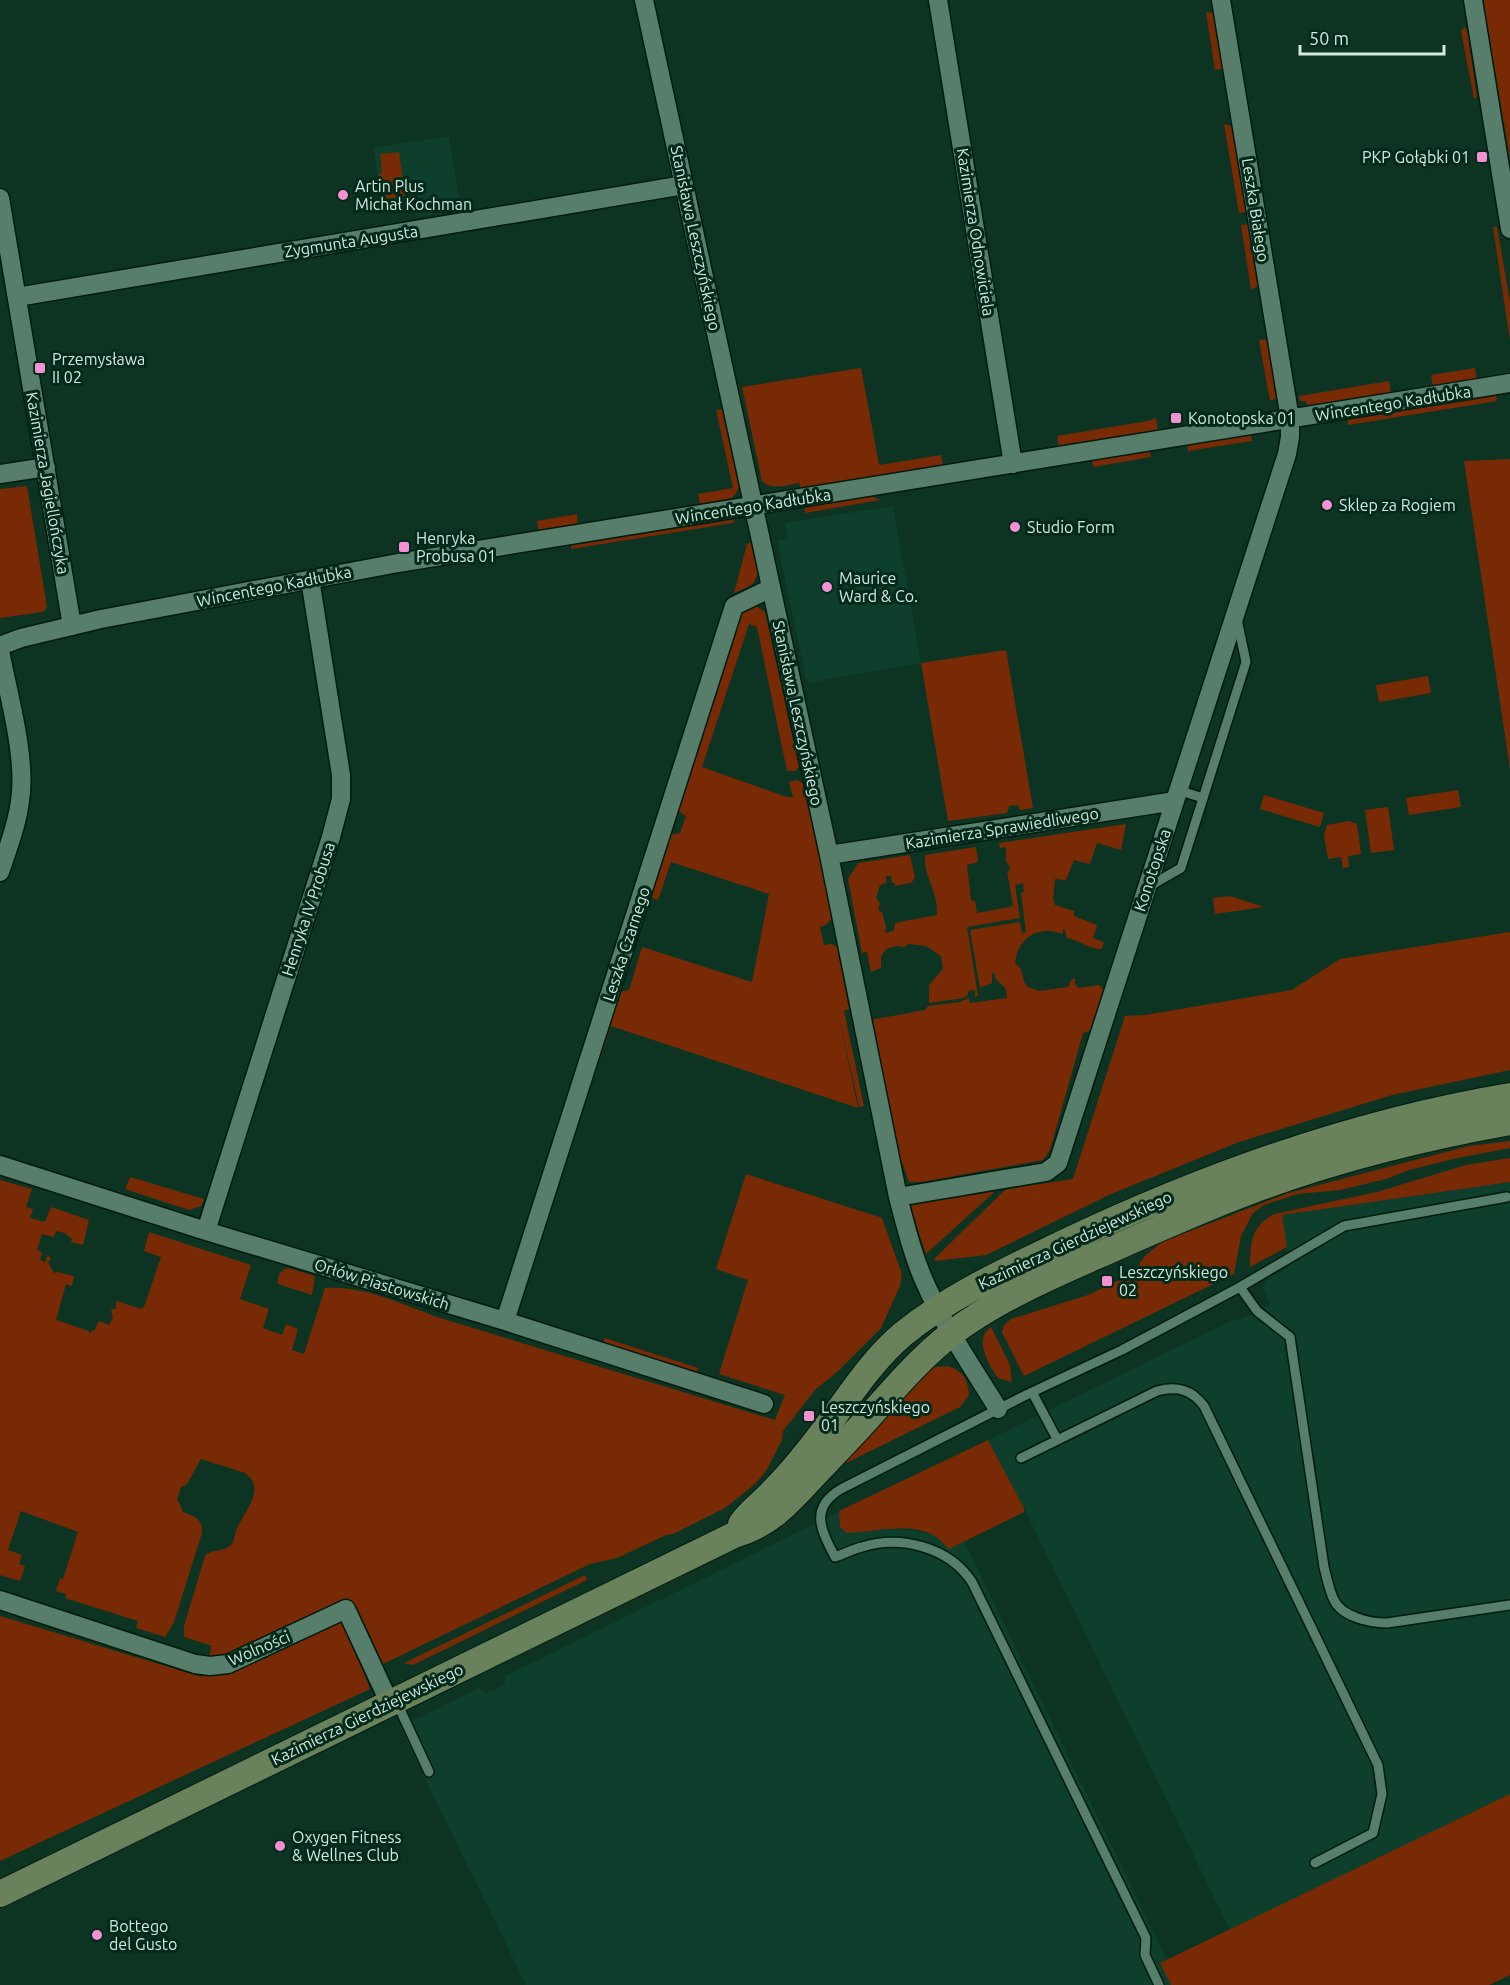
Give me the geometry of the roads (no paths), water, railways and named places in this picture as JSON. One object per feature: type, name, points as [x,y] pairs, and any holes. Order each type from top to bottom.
[{"type":"street","name":"Stanisława Leszczyńskiego","points":[[644,0],[829,855],[898,1197],[925,1283],[998,1409]]},
{"type":"street","name":"Kazimierza Odnowiciela","points":[[938,0],[1013,464]]},
{"type":"street","name":"Leszka Białego","points":[[1221,0],[1290,419]]},
{"type":"street","points":[[1473,0],[1510,230]]},
{"type":"street","name":"Zygmunta Augusta","points":[[17,297],[684,185]]},
{"type":"street","name":"Kazimierza Jagiellończyka","points":[[0,198],[72,626]]},
{"type":"street","name":"Wincentego Kadłubka","points":[[0,646],[21,638],[72,626],[309,579],[1510,383]]},
{"type":"street","name":"Konotopska","points":[[898,1197],[1046,1172],[1058,1162],[1287,454],[1290,419]]},
{"type":"street","points":[[0,474],[46,467]]},
{"type":"street","name":"Henryka IV Probusa","points":[[206,1231],[341,799],[341,775],[309,579]]},
{"type":"street","name":"Leszka Czarnego","points":[[505,1321],[734,606],[771,588]]},
{"type":"street","points":[[0,651],[22,777],[21,800],[14,831],[0,872]]},
{"type":"street","name":"Kazimierza Sprawiedliwego","points":[[829,855],[1177,796]]},
{"type":"street","name":"Kazimierza Gierdziejewskiego","points":[[734,1534],[746,1517],[772,1492],[809,1449],[879,1357],[901,1336],[938,1309],[976,1286],[1093,1229],[1215,1178],[1367,1127],[1456,1105],[1510,1096]]},
{"type":"street","name":"Kazimierza Gierdziejewskiego","points":[[0,1894],[734,1534],[754,1529],[786,1505],[912,1369],[952,1333],[1009,1299],[1086,1261],[1248,1191],[1371,1153],[1455,1132],[1510,1122]]},
{"type":"street","name":"Orłów Piastowskich","points":[[0,1165],[206,1231],[505,1321],[764,1404]]},
{"type":"street","name":"Wolności","points":[[0,1600],[195,1664],[210,1666],[228,1664],[346,1609],[393,1702]]},
{"type":"lane","points":[[1146,888],[1181,868],[1191,838],[1246,662],[1236,613]]},
{"type":"lane","points":[[1222,737],[1234,741]]},
{"type":"lane","points":[[1177,796],[1203,798]]},
{"type":"lane","points":[[1191,838],[1202,842]]},
{"type":"lane","points":[[1159,1985],[1145,1955],[1146,1938],[965,1571],[938,1552],[897,1542],[863,1546],[835,1557],[821,1527],[822,1506],[829,1496],[1032,1392],[1122,1350],[1240,1287],[1344,1226],[1507,1197]]},
{"type":"lane","points":[[1240,1287],[1257,1311],[1290,1337],[1324,1567],[1335,1603],[1354,1617],[1371,1623],[1386,1623],[1510,1605]]},
{"type":"lane","points":[[1021,1458],[1157,1391],[1169,1388],[1183,1389],[1196,1395],[1204,1406],[1378,1765],[1382,1794],[1373,1833],[1315,1863]]},
{"type":"lane","points":[[1032,1392],[1057,1439]]},
{"type":"lane","points":[[393,1702],[429,1772]]},
{"type":"place","name":"PKP Gołąbki 01","points":[[1482,157]]},
{"type":"place","name":"Artin Plus Michał Kochman","points":[[343,195]]},
{"type":"place","name":"Przemysława II 02","points":[[40,368]]},
{"type":"place","name":"Konotopska 01","points":[[1176,418]]},
{"type":"place","name":"Sklep za Rogiem","points":[[1327,505]]},
{"type":"place","name":"Studio Form","points":[[1015,527]]},
{"type":"place","name":"Henryka Probusa 01","points":[[404,547]]},
{"type":"place","name":"Maurice Ward & Co.","points":[[827,587]]},
{"type":"place","name":"Leszczyńskiego 02","points":[[1107,1281]]},
{"type":"place","name":"Leszczyńskiego 01","points":[[809,1416]]},
{"type":"place","name":"Oxygen Fitness & Wellnes Club","points":[[280,1846]]},
{"type":"place","name":"Bottego del Gusto","points":[[97,1935]]}]
